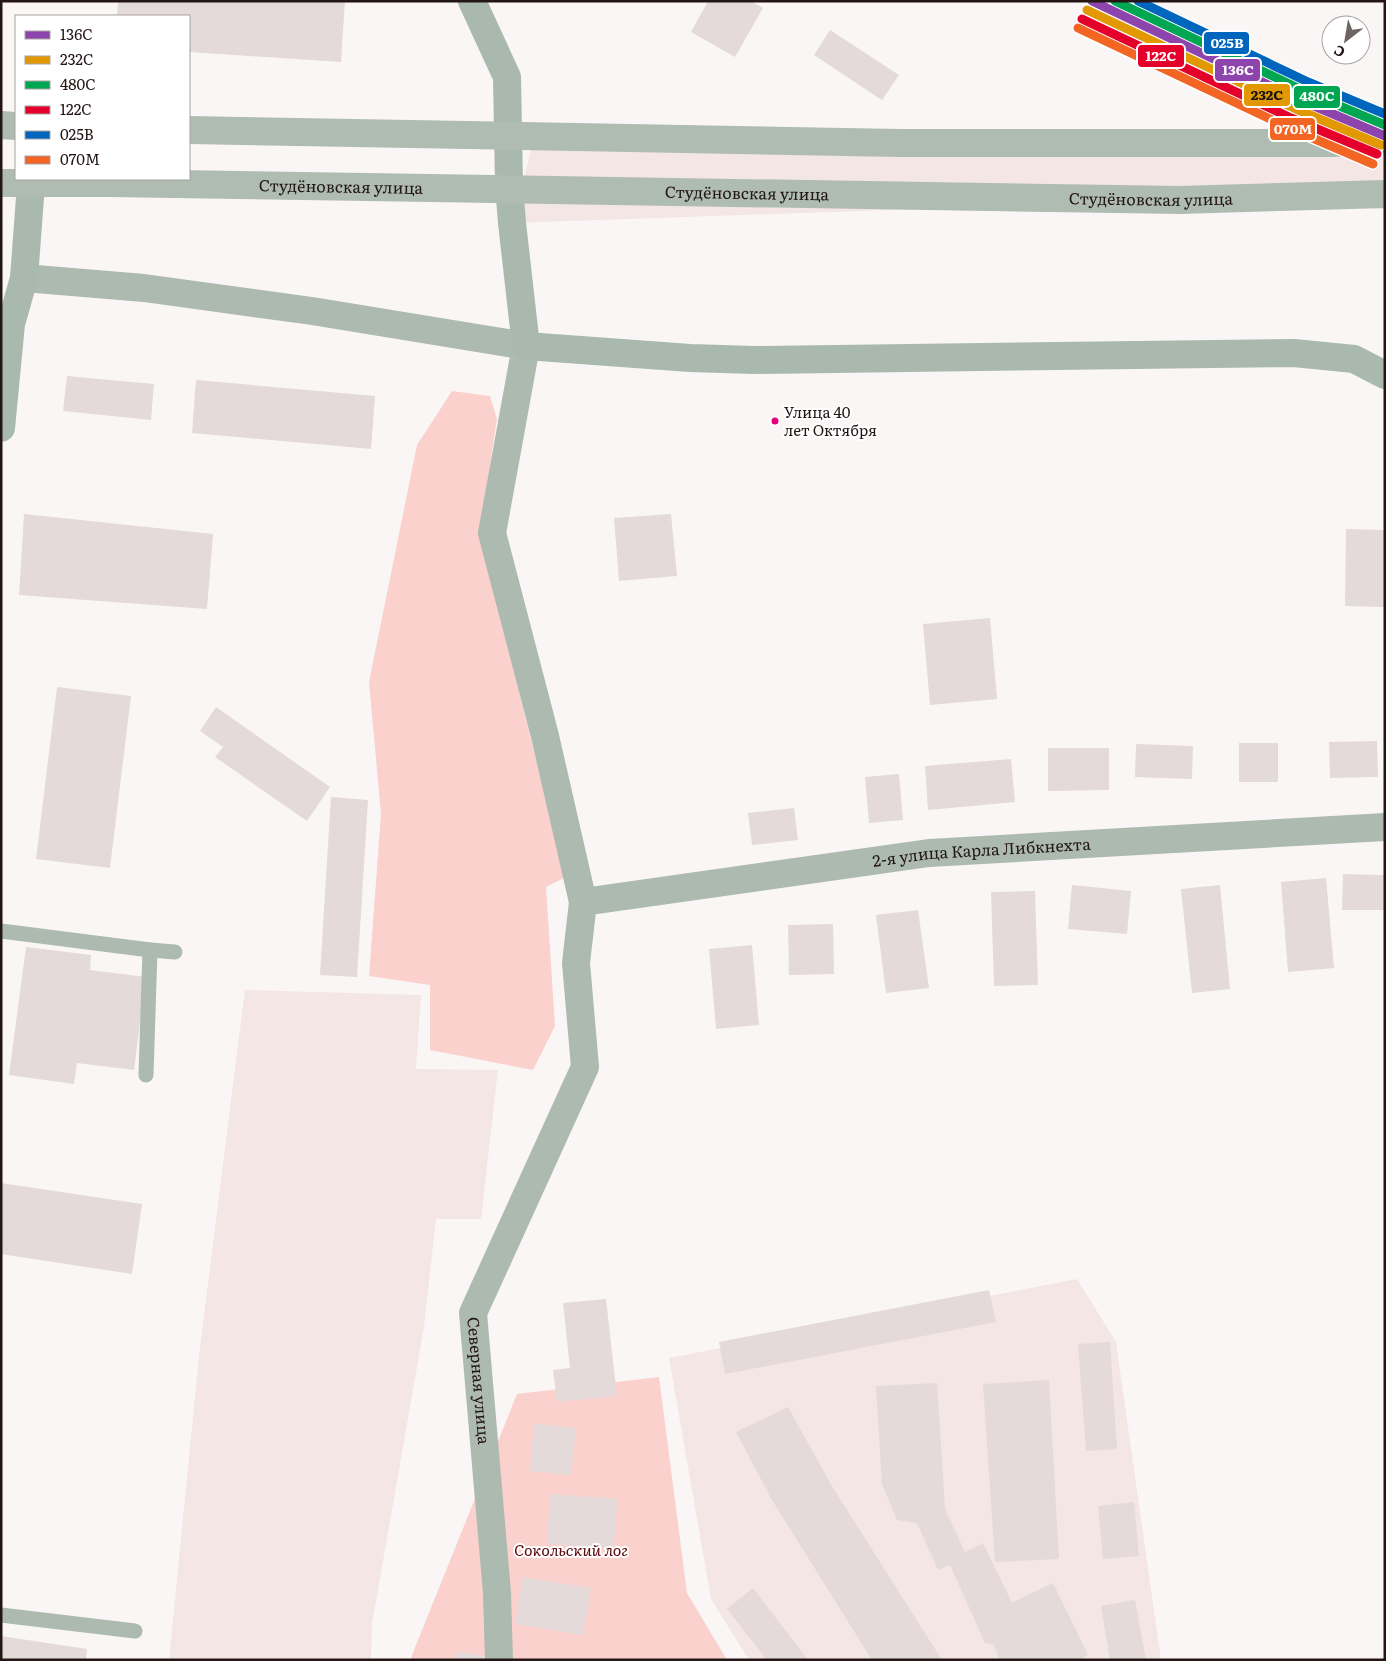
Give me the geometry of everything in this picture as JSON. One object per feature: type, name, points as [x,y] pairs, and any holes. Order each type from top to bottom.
[{"type":"main road","points":[[1,125],[15,126]]},
{"type":"main road","points":[[190,130],[900,143],[1333,143],[1385,140]]},
{"type":"main road","name":"Студёновская улица","points":[[1,183],[109,183],[1180,200],[1385,194]]},
{"type":"street","points":[[472,1],[507,77],[509,185],[526,346],[492,532],[545,736],[583,902]]},
{"type":"street","points":[[1,428],[11,324],[24,278],[31,184]]},
{"type":"street","points":[[24,278],[144,288],[321,313],[526,346],[690,358],[754,360],[1294,353],[1354,359],[1385,375]]},
{"type":"street","name":"2-я улица Карла Либкнехта","points":[[583,902],[929,853],[1385,827]]},
{"type":"street","name":"Северная улица","points":[[498,1660],[497,1593],[474,1314],[585,1067],[576,963],[583,902]]},
{"type":"lane","points":[[1,931],[175,952]]},
{"type":"lane","points":[[146,1075],[150,950]]},
{"type":"lane","points":[[1,1615],[135,1631]]},
{"type":"shaded area","points":[[535,135],[1385,140],[1385,209],[1180,200],[512,223]]},
{"type":"shaded area","points":[[245,990],[421,995],[416,1069],[498,1070],[481,1219],[436,1219],[424,1327],[372,1624],[371,1660],[169,1660],[200,1346]]},
{"type":"shaded area","points":[[1077,1279],[1116,1342],[1161,1660],[749,1660],[711,1599],[669,1358]]},
{"type":"green space","points":[[452,391],[490,396],[497,419],[479,535],[566,877],[546,887],[555,1026],[533,1070],[430,1050],[430,985],[369,976],[381,814],[369,682],[417,445]]},
{"type":"green space","name":"Сокольский лог","points":[[659,1377],[687,1593],[727,1660],[411,1660],[517,1394]]},
{"type":"building","points":[[118,1],[345,1],[341,62],[190,52],[190,15],[117,15]]},
{"type":"building","points":[[708,1],[751,1],[763,8],[735,57],[691,32]]},
{"type":"building","points":[[830,30],[899,75],[882,100],[814,55]]},
{"type":"building","points":[[67,376],[154,384],[151,420],[63,411]]},
{"type":"building","points":[[196,380],[375,396],[371,449],[192,433]]},
{"type":"building","points":[[24,514],[213,534],[207,609],[19,595]]},
{"type":"building","points":[[671,514],[677,576],[619,581],[614,518]]},
{"type":"building","points":[[1346,529],[1385,530],[1384,607],[1345,606]]},
{"type":"building","points":[[990,618],[997,699],[930,705],[923,624]]},
{"type":"building","points":[[57,687],[131,696],[110,868],[36,859]]},
{"type":"building","points":[[216,707],[330,787],[307,821],[215,757],[223,747],[200,731]]},
{"type":"building","points":[[1377,741],[1378,777],[1330,778],[1329,742]]},
{"type":"building","points":[[1239,743],[1278,743],[1278,782],[1239,782]]},
{"type":"building","points":[[1136,744],[1193,746],[1192,779],[1135,777]]},
{"type":"building","points":[[1048,748],[1109,748],[1109,790],[1048,791]]},
{"type":"building","points":[[1011,759],[1015,802],[928,810],[925,766]]},
{"type":"building","points":[[899,774],[903,820],[869,823],[865,777]]},
{"type":"building","points":[[331,797],[368,800],[357,977],[320,975]]},
{"type":"building","points":[[794,808],[798,840],[752,845],[748,813]]},
{"type":"building","points":[[1343,874],[1385,875],[1385,910],[1342,910]]},
{"type":"building","points":[[1326,878],[1334,968],[1288,972],[1281,882]]},
{"type":"building","points":[[1072,885],[1131,891],[1127,934],[1068,929]]},
{"type":"building","points":[[1220,885],[1230,989],[1192,993],[1181,889]]},
{"type":"building","points":[[1035,891],[1038,985],[994,986],[991,892]]},
{"type":"building","points":[[918,910],[929,988],[886,993],[876,915]]},
{"type":"building","points":[[833,924],[834,974],[789,975],[788,925]]},
{"type":"building","points":[[752,945],[759,1025],[716,1029],[709,949]]},
{"type":"building","points":[[26,947],[91,955],[90,970],[146,977],[134,1070],[77,1063],[74,1084],[9,1075]]},
{"type":"building","points":[[1,1183],[142,1204],[132,1274],[1,1254]]},
{"type":"building","points":[[989,1290],[996,1322],[725,1374],[719,1342]]},
{"type":"building","points":[[606,1299],[617,1396],[557,1402],[553,1370],[570,1368],[563,1303]]},
{"type":"building","points":[[1110,1342],[1117,1449],[1086,1451],[1078,1344]]},
{"type":"building","points":[[1049,1380],[1059,1559],[995,1562],[983,1384]]},
{"type":"building","points":[[937,1383],[945,1509],[965,1552],[983,1543],[1012,1603],[1053,1583],[1088,1655],[1079,1660],[1000,1660],[993,1644],[985,1643],[950,1565],[938,1570],[917,1523],[897,1520],[882,1484],[876,1386]]},
{"type":"building","points":[[788,1407],[833,1488],[942,1660],[872,1660],[772,1500],[736,1432]]},
{"type":"building","points":[[534,1424],[576,1428],[571,1475],[530,1471]]},
{"type":"building","points":[[550,1494],[617,1499],[614,1549],[547,1544]]},
{"type":"building","points":[[1134,1502],[1139,1556],[1103,1559],[1098,1506]]},
{"type":"building","points":[[523,1577],[591,1588],[583,1635],[515,1624]]},
{"type":"building","points":[[753,1588],[808,1660],[767,1660],[727,1609]]},
{"type":"building","points":[[1135,1600],[1146,1660],[1110,1660],[1101,1606]]},
{"type":"building","points":[[1,1636],[87,1649],[86,1660],[1,1660]]},
{"type":"building","points":[[458,1652],[487,1656],[486,1660],[457,1660]]},
{"type":"transit line","name":"136С","points":[[1092,1],[1300,100],[1385,136]]},
{"type":"transit line","name":"480С","points":[[1115,1],[1304,91],[1385,125]]},
{"type":"transit line","name":"025В","points":[[1138,1],[1308,82],[1385,114]]},
{"type":"transit line","name":"232C","points":[[1087,10],[1296,109],[1381,145]]},
{"type":"transit line","name":"122С","points":[[1082,19],[1291,118],[1377,154]]},
{"type":"transit line","name":"070М","points":[[1078,28],[1287,127],[1373,164]]},
{"type":"place","name":"Улица 40 лет Октября","points":[[775,421]]}]
